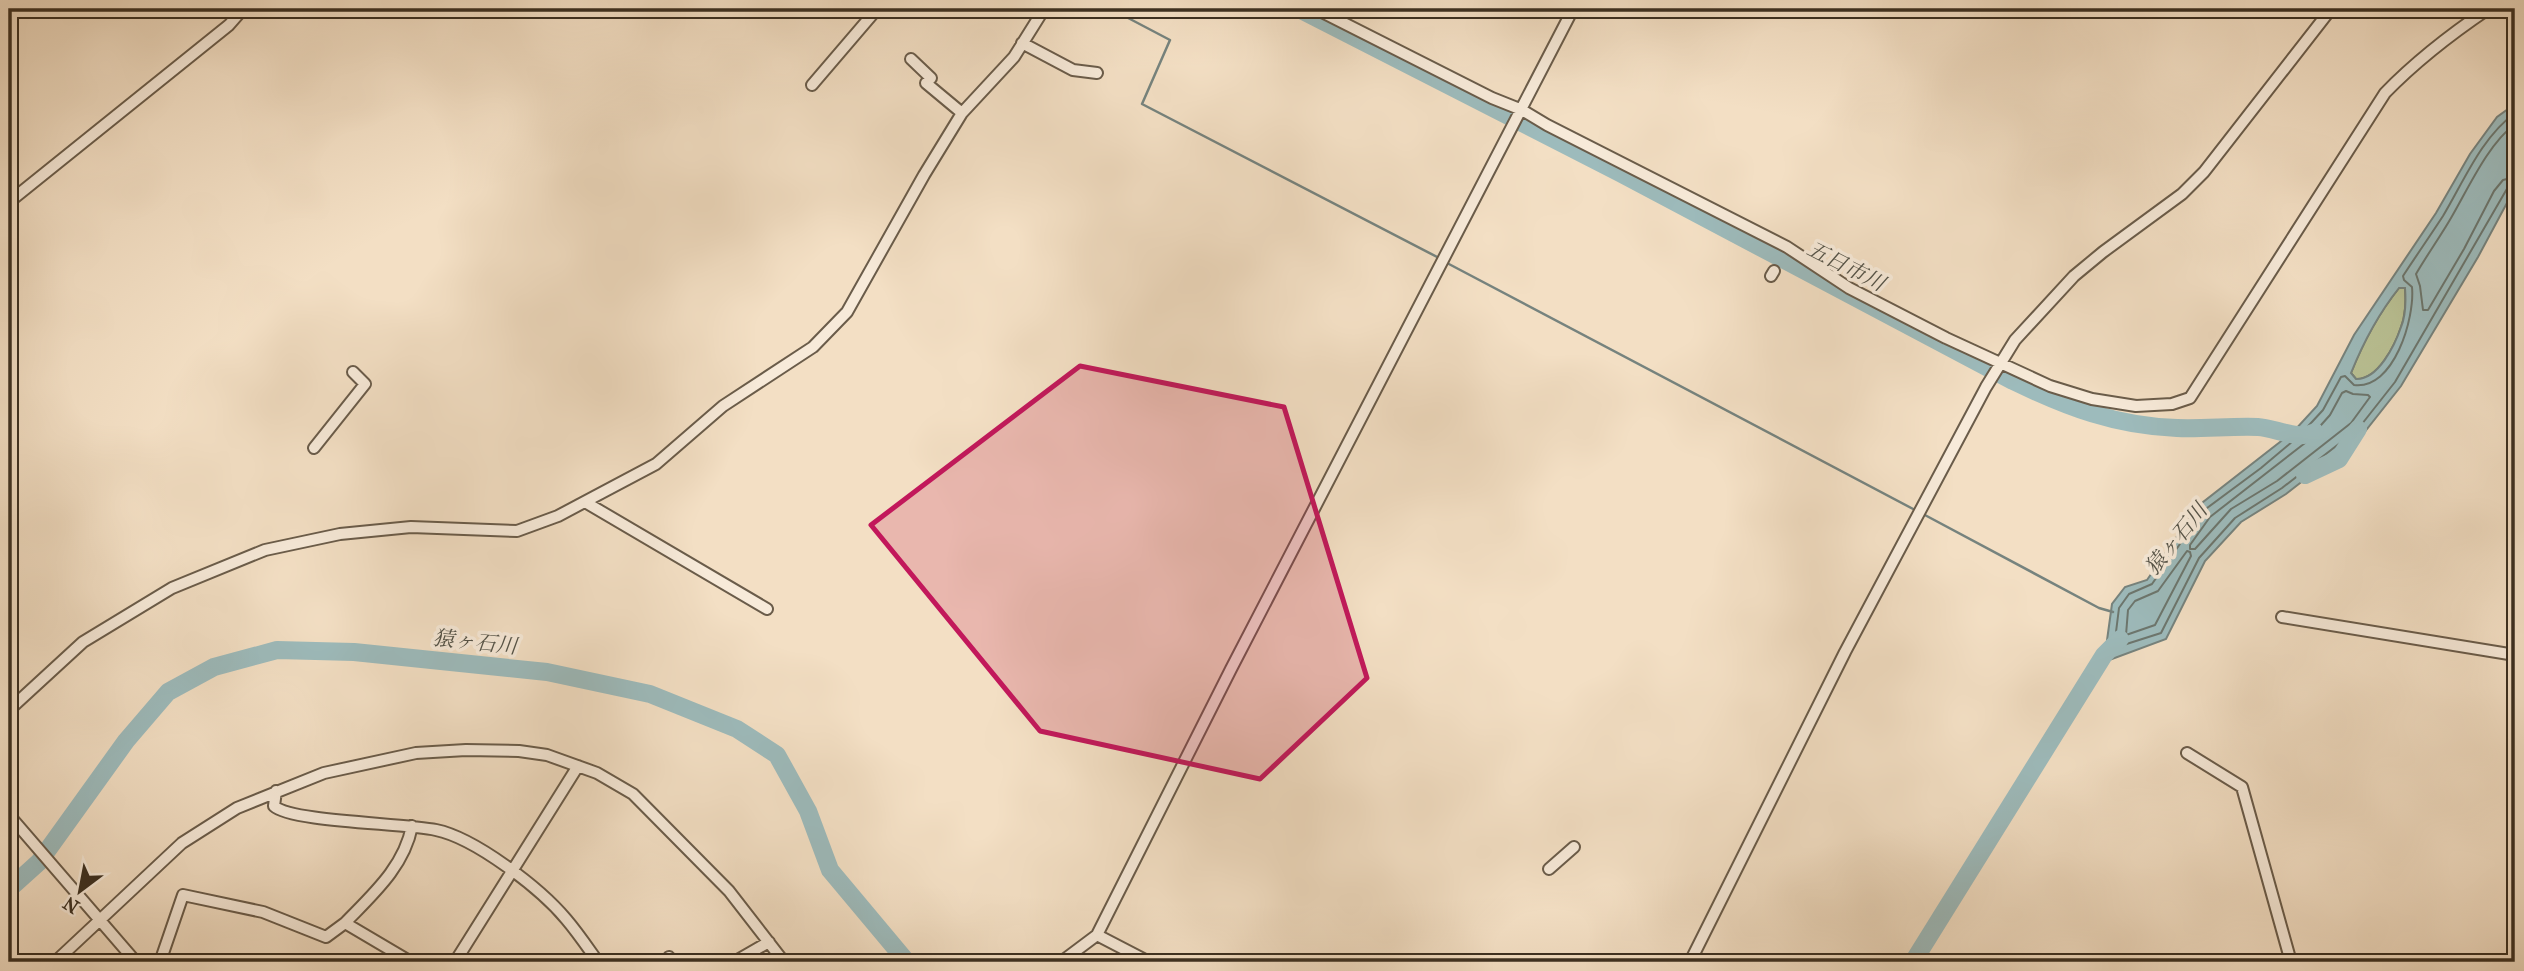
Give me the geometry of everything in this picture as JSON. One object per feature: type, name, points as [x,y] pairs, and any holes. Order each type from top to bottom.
[{"type":"street","points":[[9,202],[229,25],[243,9]]},
{"type":"street","points":[[812,85],[877,9]]},
{"type":"street","points":[[9,710],[83,642],[172,588],[265,550],[340,534],[411,527],[517,531],[558,516],[656,464],[723,406],[813,347],[847,312],[962,113],[1014,57],[1044,9]]},
{"type":"street","points":[[1316,9],[1787,247],[1849,288],[1999,364],[2050,386],[2092,399],[2136,406],[2172,404],[2190,398],[2385,93],[2451,34],[2488,9]]},
{"type":"street","points":[[1061,962],[1097,935],[1268,597],[1573,9]]},
{"type":"street","points":[[1690,962],[1845,652],[1986,387],[2015,340],[2074,276],[2182,194],[2204,172],[2332,9]]},
{"type":"street","points":[[1022,43],[1073,70],[1097,73]]},
{"type":"street","points":[[911,59],[931,78],[926,83],[962,113]]},
{"type":"street","points":[[314,449],[365,384],[354,372]]},
{"type":"street","points":[[584,502],[767,610]]},
{"type":"street","points":[[2282,617],[2515,654]]},
{"type":"street","points":[[55,962],[97,918],[182,844],[237,808],[324,773],[416,753],[466,750],[519,751],[547,755],[597,773],[633,794],[729,891],[784,962]]},
{"type":"street","points":[[2187,753],[2242,787],[2291,962]]},
{"type":"street","points":[[455,962],[578,766]]},
{"type":"street","points":[[276,791],[274,806],[280,812],[438,830],[485,852],[512,871],[565,917],[598,962]]},
{"type":"street","points":[[9,815],[136,962]]},
{"type":"street","points":[[160,962],[183,895],[263,912],[326,937],[345,923],[385,883],[409,842],[412,826]]},
{"type":"street","points":[[1549,869],[1574,847]]},
{"type":"street","points":[[345,923],[411,962]]},
{"type":"street","points":[[1097,935],[1149,962]]},
{"type":"street","points":[[734,962],[769,942]]},
{"type":"highlighted area","points":[[1080,366],[1284,407],[1367,678],[1260,779],[1040,731],[871,525]]},
{"type":"green space","points":[[2399,288],[2405,288],[2405,307],[2395,343],[2378,368],[2364,378],[2356,379],[2351,373],[2361,351],[2378,318]]},
{"type":"water","points":[[2515,104],[2515,188],[2478,257],[2401,386],[2363,434],[2286,494],[2241,522],[2205,561],[2166,639],[2104,662],[2112,604],[2125,587],[2147,580],[2198,506],[2294,431],[2317,406],[2354,335],[2436,213],[2470,154],[2497,117]],"holes":[[[2399,288],[2405,288],[2404,318],[2390,352],[2371,374],[2356,379],[2351,373],[2372,329]]]},
{"type":"waterway","points":[[1111,9],[1170,40],[1142,104],[1441,259]]},
{"type":"waterway","name":"五日市川","points":[[1299,9],[1620,173],[2013,381],[2053,399],[2092,414],[2155,426],[2258,427],[2302,435],[2315,432]]},
{"type":"waterway","points":[[1447,263],[1917,511]]},
{"type":"waterway","name":"猿ヶ石川","points":[[2305,475],[2339,459],[2358,429]]},
{"type":"waterway","points":[[1923,514],[2099,608],[2113,612]]},
{"type":"waterway","name":"猿ヶ石川","points":[[1913,962],[2104,655],[2120,639]]},
{"type":"waterway","name":"猿ヶ石川","points":[[9,889],[39,862],[126,741],[168,692],[214,667],[277,650],[354,652],[547,672],[650,694],[737,729],[777,755],[808,811],[830,870],[907,962]]}]
